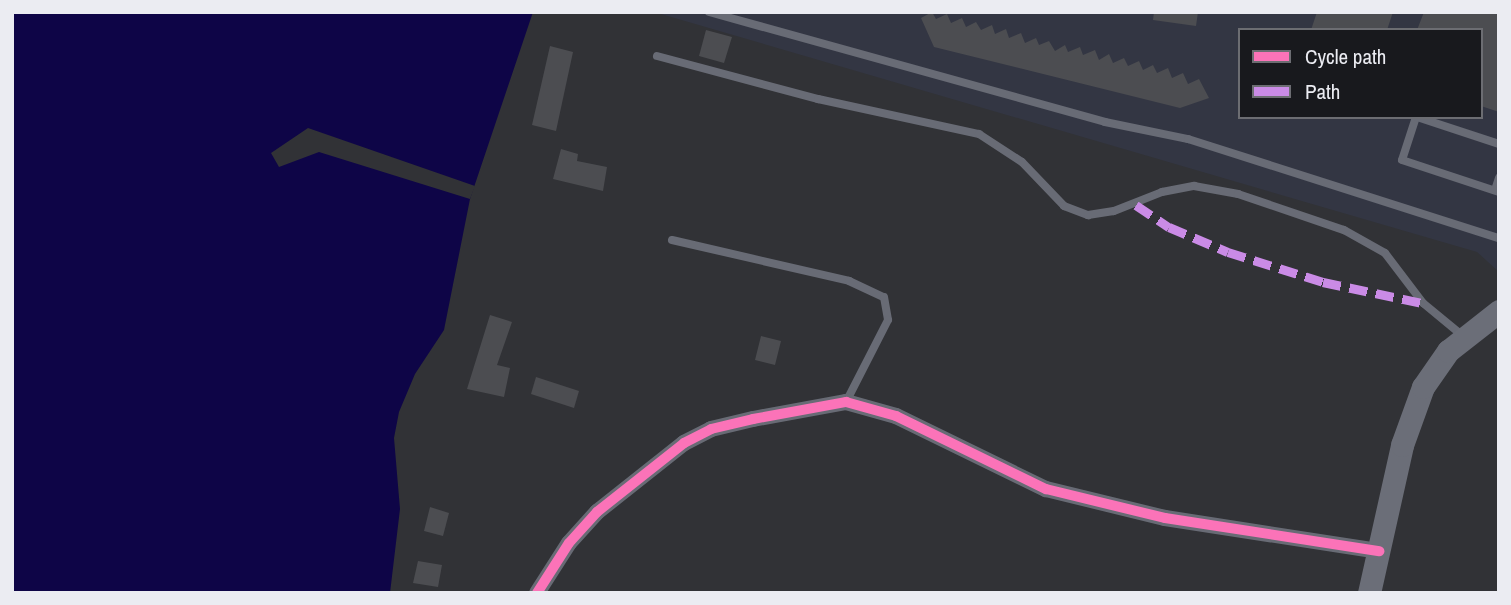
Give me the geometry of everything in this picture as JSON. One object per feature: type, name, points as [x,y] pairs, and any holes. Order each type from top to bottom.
[{"type":"main road","points":[[1369,593],[1402,445],[1423,387],[1463,336],[1499,311]]},
{"type":"street","points":[[537,593],[569,543],[597,512],[684,443],[752,419],[846,402],[896,416],[1046,489],[1166,518],[1379,551]]},
{"type":"lane","points":[[709,12],[1105,122],[1188,139],[1499,238]]},
{"type":"lane","points":[[657,56],[818,99],[979,134],[1022,162],[1064,206],[1088,215],[1114,211],[1162,192],[1195,186],[1238,194],[1332,226],[1385,253],[1423,303],[1463,336]]},
{"type":"lane","points":[[1416,119],[1402,160],[1497,191],[1499,177]]},
{"type":"lane","points":[[1423,119],[1499,144]]},
{"type":"lane","points":[[672,240],[849,281],[884,297],[888,320],[846,402]]},
{"type":"shaded area","points":[[12,12],[533,12],[470,199],[444,330],[415,374],[399,412],[394,438],[400,509],[390,593],[12,593]]},
{"type":"shaded area","points":[[654,12],[1499,12],[1499,272],[1477,252]]},
{"type":"pier","points":[[308,128],[475,186],[470,199],[319,152],[279,167],[271,153]]},
{"type":"building","points":[[932,12],[936,19],[947,14],[951,23],[962,18],[966,27],[976,22],[981,30],[992,25],[995,34],[1006,29],[1009,38],[1021,33],[1025,43],[1036,38],[1039,45],[1049,41],[1055,51],[1065,45],[1068,52],[1080,47],[1083,55],[1095,50],[1099,60],[1109,54],[1113,63],[1124,58],[1128,66],[1139,61],[1143,70],[1153,65],[1157,73],[1168,68],[1172,78],[1183,73],[1188,84],[1199,79],[1209,98],[1180,108],[934,47],[921,18]]},
{"type":"building","points":[[1154,12],[1198,12],[1196,26],[1153,20]]},
{"type":"building","points":[[1317,12],[1393,12],[1388,28],[1312,28]]},
{"type":"building","points":[[1424,12],[1499,12],[1499,112],[1483,107],[1483,28],[1418,28]]},
{"type":"building","points":[[706,30],[732,37],[724,63],[699,56]]},
{"type":"building","points":[[550,46],[573,52],[556,131],[532,125]]},
{"type":"building","points":[[561,149],[578,154],[577,161],[607,167],[603,191],[553,179]]},
{"type":"building","points":[[490,315],[512,322],[497,365],[510,368],[504,397],[467,389]]},
{"type":"building","points":[[761,336],[781,341],[775,365],[755,360]]},
{"type":"building","points":[[536,377],[579,391],[574,408],[531,394]]},
{"type":"building","points":[[430,507],[449,513],[443,536],[424,531]]},
{"type":"building","points":[[418,561],[442,565],[438,587],[413,583]]},
{"type":"marked path","points":[[1136,205],[1169,227],[1228,252],[1323,282],[1423,303]]},
{"type":"cycle path","points":[[537,593],[569,543],[597,512],[684,443],[711,429],[846,402],[896,416],[1046,489],[1165,518],[1379,551]]}]
